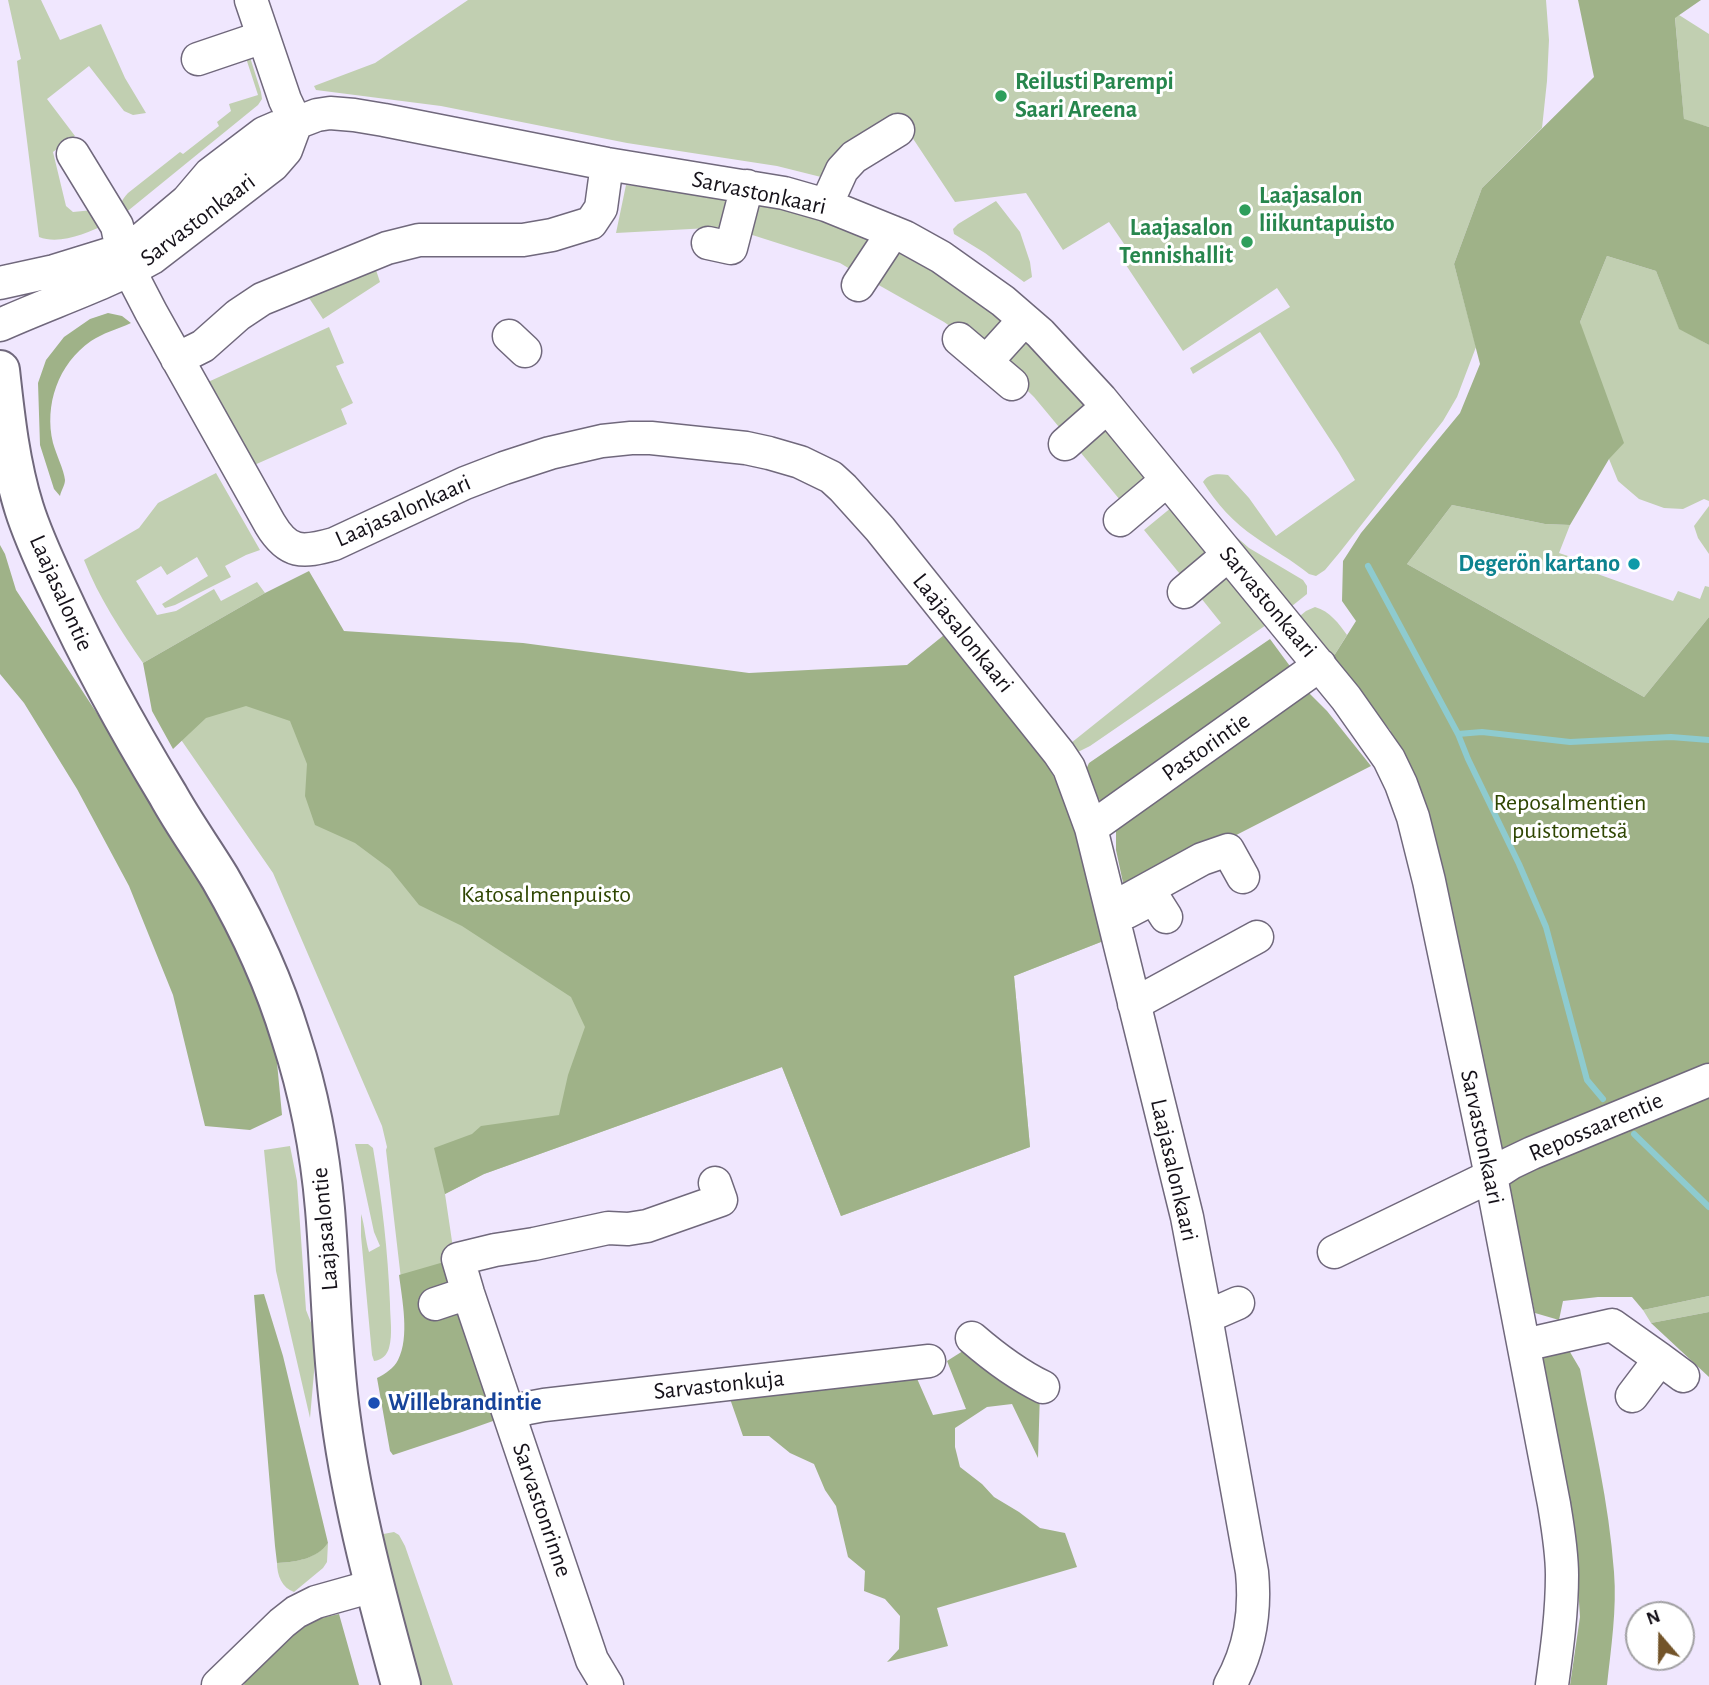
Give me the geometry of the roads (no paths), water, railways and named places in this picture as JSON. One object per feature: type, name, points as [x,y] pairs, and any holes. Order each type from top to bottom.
[{"type":"main road","name":"Laajasalontie","points":[[0,370],[13,461],[23,506],[36,541],[106,687],[249,930],[291,1036],[319,1154],[341,1419],[351,1482],[373,1586],[401,1685]]},
{"type":"main road","name":"Laajasalontie","points":[[0,514],[36,601],[58,641],[169,798]]},
{"type":"street","points":[[252,0],[285,100],[296,123]]},
{"type":"street","points":[[198,59],[263,37]]},
{"type":"street","name":"Sarvastonkaari","points":[[0,325],[126,260],[143,238],[187,201],[210,174],[264,134],[278,127],[330,113],[354,115],[607,164],[747,186],[827,205],[893,232],[941,257],[1024,320],[1070,365],[1107,407],[1320,665],[1372,733],[1401,784],[1413,817],[1429,881],[1491,1176],[1554,1504],[1561,1555],[1562,1602],[1552,1685]]},
{"type":"street","points":[[827,205],[842,170],[853,157],[898,130]]},
{"type":"street","name":"Laajasalonkaari","points":[[74,154],[117,226],[126,260],[146,304],[276,535],[286,545],[296,550],[334,544],[465,483],[504,468],[550,453],[602,441],[651,438],[769,453],[800,462],[831,477],[844,488],[880,529],[1059,753],[1069,768],[1091,828],[1186,1217],[1206,1317],[1252,1572],[1254,1597],[1253,1620],[1248,1640],[1230,1685]]},
{"type":"street","points":[[177,359],[203,346],[238,315],[262,299],[387,248],[419,240],[523,240],[552,235],[591,223],[601,208],[607,164]]},
{"type":"street","points":[[708,243],[731,248],[747,186]]},
{"type":"street","points":[[858,285],[893,232]]},
{"type":"street","name":"Sarvastonkaari","points":[[0,283],[54,271],[126,260]]},
{"type":"street","points":[[986,362],[1024,320]]},
{"type":"street","points":[[959,339],[1012,384]]},
{"type":"street","points":[[1065,444],[1107,407]]},
{"type":"street","points":[[1120,520],[1167,480]]},
{"type":"street","points":[[1184,592],[1228,555]]},
{"type":"street","name":"Pastorintie","points":[[1091,828],[1320,665]]},
{"type":"street","points":[[1113,914],[1202,859],[1228,850],[1243,877]]},
{"type":"street","points":[[1113,914],[1154,898],[1166,918]]},
{"type":"street","points":[[1135,1004],[1257,937]]},
{"type":"street","name":"Repossaarentie","points":[[1334,1252],[1491,1176],[1531,1153],[1709,1080]]},
{"type":"street","name":"Sarvastonrinne","points":[[607,1685],[592,1660],[458,1259],[608,1228],[647,1226],[722,1200],[715,1183]]},
{"type":"street","points":[[435,1304],[468,1293]]},
{"type":"street","points":[[1206,1317],[1237,1303]]},
{"type":"street","points":[[1524,1345],[1612,1325],[1671,1368],[1632,1396]]},
{"type":"street","points":[[972,1338],[993,1356],[1043,1387]]},
{"type":"street","name":"Sarvastonkuja","points":[[509,1414],[544,1405],[929,1361]]},
{"type":"street","points":[[218,1685],[296,1612],[316,1602],[373,1586]]},
{"type":"waterway","points":[[1368,566],[1458,734],[1519,864],[1546,927],[1587,1080],[1603,1099]]},
{"type":"waterway","points":[[1458,734],[1482,732],[1570,742],[1671,737],[1709,740]]},
{"type":"waterway","points":[[1634,1134],[1709,1207]]},
{"type":"place","name":"Reilusti Parempi Saari Areena","points":[[1001,96]]},
{"type":"place","name":"Laajasalon liikuntapuisto","points":[[1245,210]]},
{"type":"place","name":"Laajasalon Tennishallit","points":[[1247,242]]},
{"type":"place","name":"Degerön kartano","points":[[1634,564]]},
{"type":"place","name":"Willebrandintie","points":[[374,1403]]},
{"type":"park label","name":"Reposalmentien puistometsä","points":[[1570,817]]},
{"type":"park label","name":"Katosalmenpuisto","points":[[546,895]]}]
